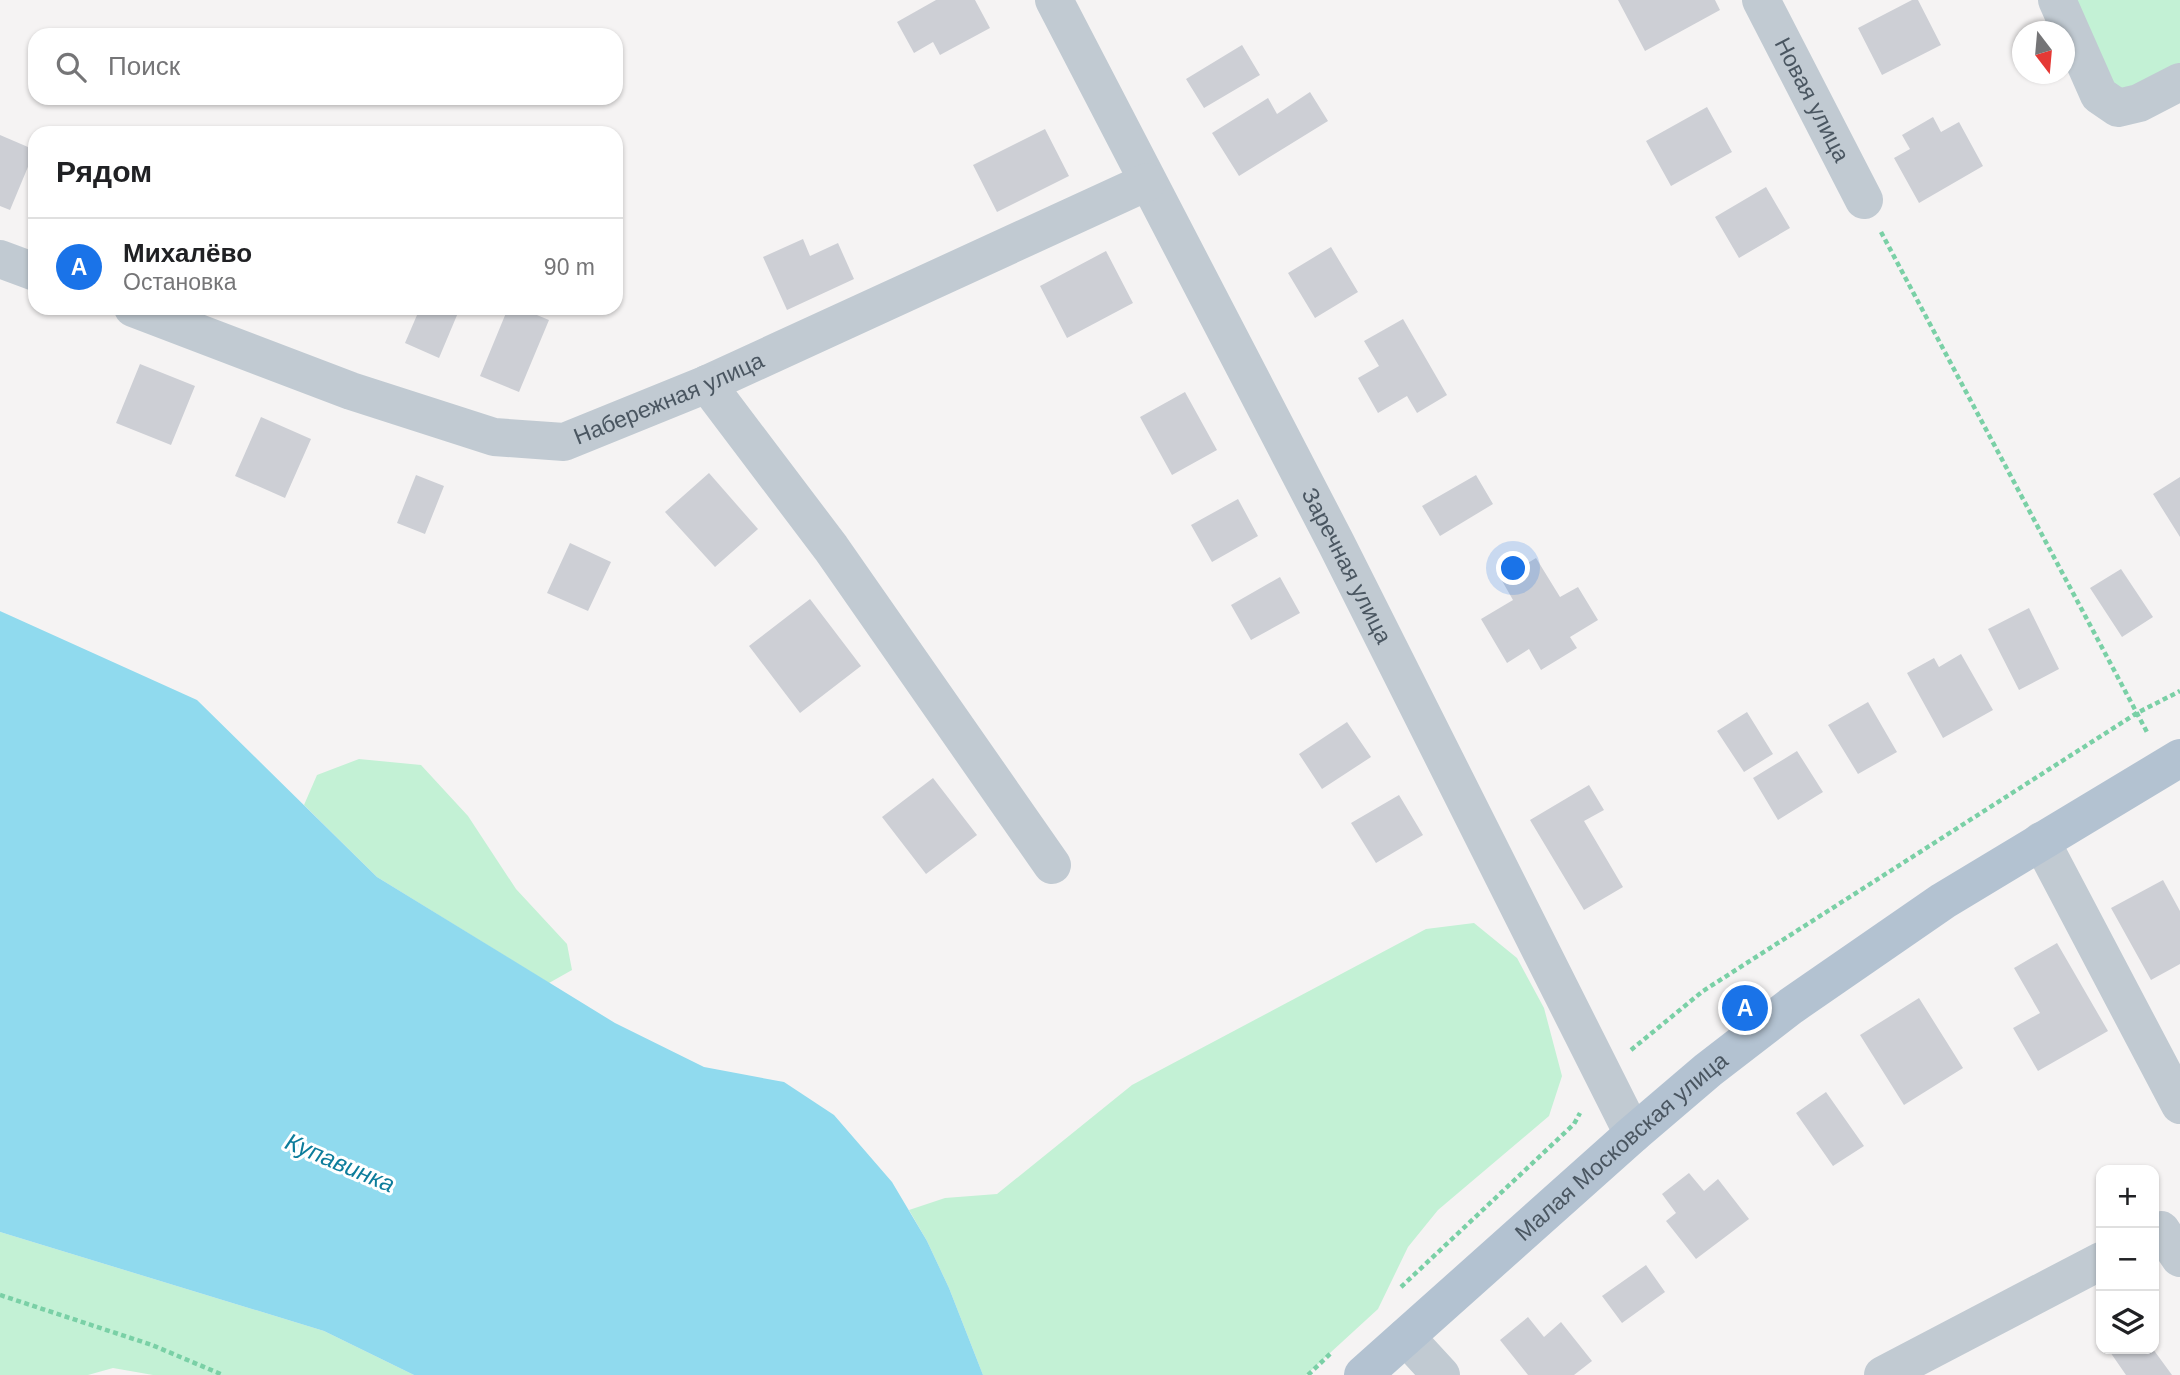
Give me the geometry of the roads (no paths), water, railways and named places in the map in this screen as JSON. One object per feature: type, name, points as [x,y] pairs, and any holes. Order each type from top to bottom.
[{"type":"main road","name":"Малая Московская улица","points":[[1363,1375],[1708,1070],[1865,953],[1943,901],[2172,762]]},
{"type":"street","name":"Заречная улица","points":[[1054,0],[1342,555],[1633,1134]]},
{"type":"street","name":"Новая улица","points":[[1761,0],[1864,201]]},
{"type":"street","points":[[2057,0],[2099,95],[2118,108],[2139,103],[2180,82]]},
{"type":"street","name":"Набережная улица","points":[[151,315],[351,391],[494,437],[564,442],[707,384],[1147,182]]},
{"type":"street","points":[[0,259],[28,269]]},
{"type":"street","points":[[707,384],[831,548],[1052,865]]},
{"type":"street","points":[[2041,841],[2180,1105]]},
{"type":"street","points":[[1883,1375],[2096,1264]]},
{"type":"street","points":[[1406,1336],[1441,1375]]},
{"type":"water","name":"Купавинка","points":[[0,611],[197,700],[377,877],[615,1023],[704,1067],[784,1082],[834,1115],[892,1182],[927,1241],[949,1288],[983,1375],[414,1375],[324,1331],[0,1232]]},
{"type":"place","name":"Михалёво","points":[[1745,1008]]}]
